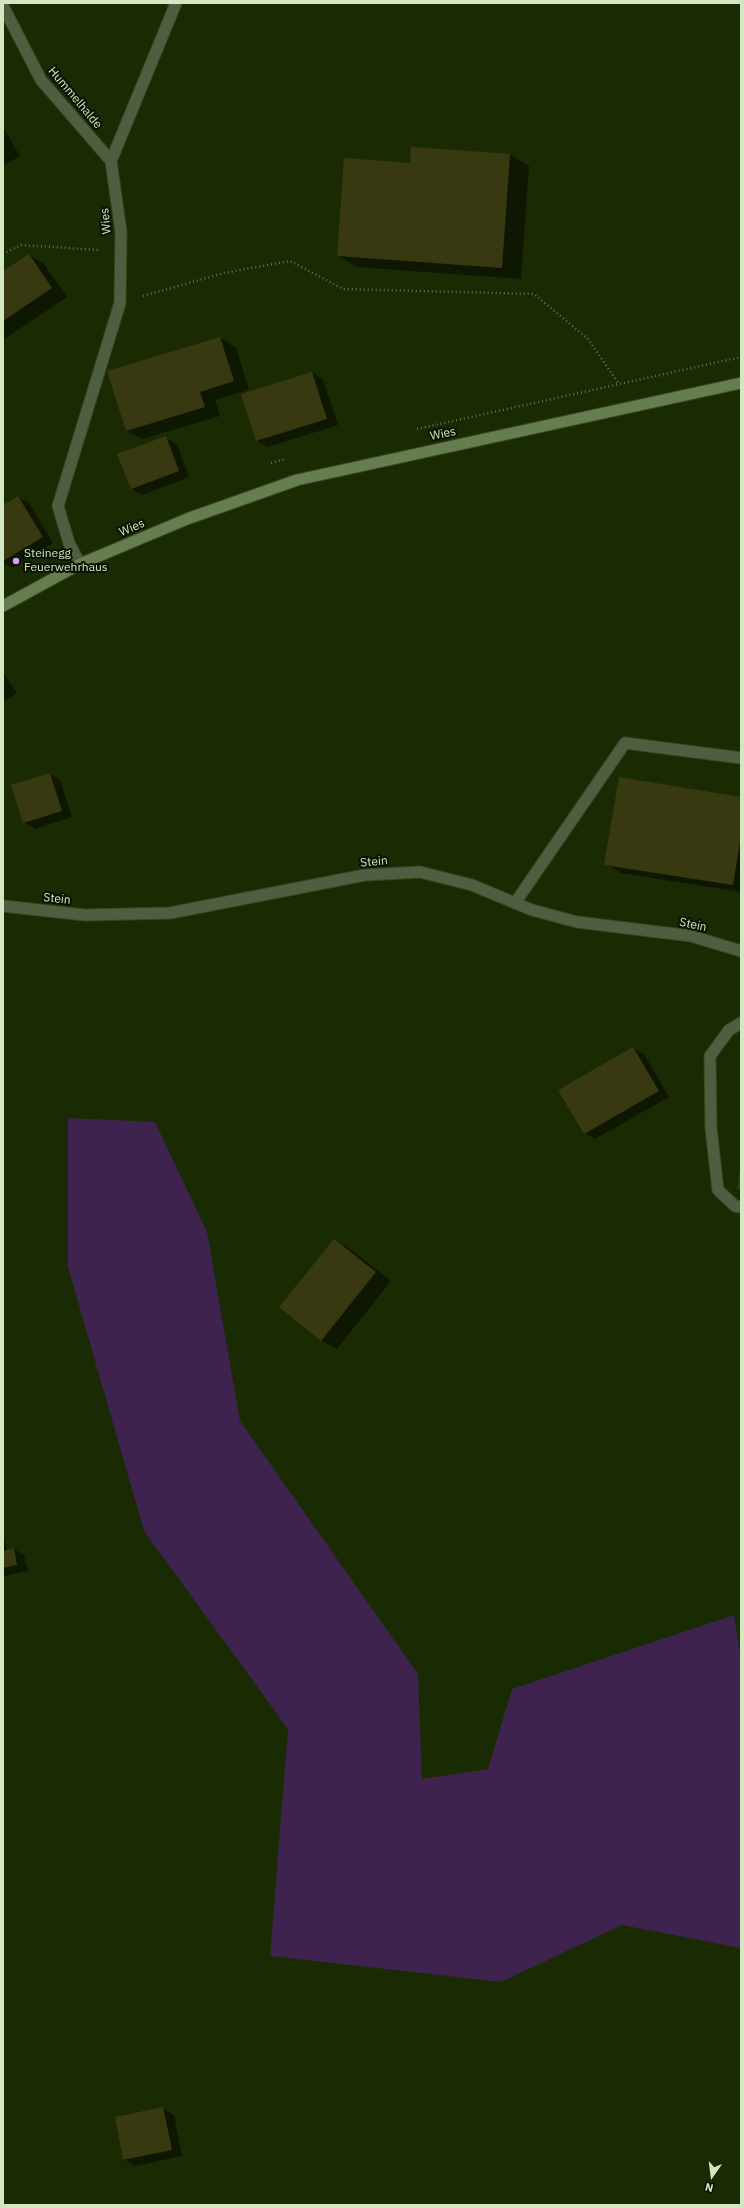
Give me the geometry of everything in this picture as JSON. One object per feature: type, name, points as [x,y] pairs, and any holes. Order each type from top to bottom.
[{"type":"main road","name":"Wies","points":[[80,564],[187,519],[297,480],[741,383]]},
{"type":"main road","points":[[3,606],[80,564]]},
{"type":"street","points":[[112,161],[176,3]]},
{"type":"street","name":"Hummelhalde","points":[[3,6],[41,80],[112,161]]},
{"type":"street","name":"Wies","points":[[80,564],[69,543],[58,506],[120,303],[122,232],[112,161]]},
{"type":"street","points":[[515,903],[624,743],[741,758]]},
{"type":"street","name":"Stein","points":[[3,906],[85,915],[170,913],[365,875],[420,872],[472,885],[532,910],[577,922],[691,936],[741,951]]},
{"type":"street","points":[[741,1023],[729,1030],[710,1056],[711,1128],[718,1190],[735,1206],[741,1207]]},
{"type":"path","points":[[3,254],[21,245],[121,251]]},
{"type":"path","points":[[120,303],[224,273],[290,261],[343,289],[534,294],[588,339],[619,383],[624,408]]},
{"type":"shaded area","points":[[68,1118],[155,1122],[207,1232],[240,1421],[418,1674],[422,1779],[488,1769],[512,1689],[734,1615],[741,1660],[741,1948],[622,1925],[501,1982],[270,1956],[288,1729],[144,1531],[68,1267]]},
{"type":"building","points":[[411,147],[510,154],[502,268],[337,256],[344,158],[410,163]]},
{"type":"building","points":[[29,254],[52,288],[3,321],[3,271]]},
{"type":"building","points":[[220,337],[234,381],[200,392],[205,407],[126,431],[107,371]]},
{"type":"building","points":[[312,372],[327,419],[256,441],[241,394]]},
{"type":"building","points":[[166,436],[179,471],[131,489],[117,454]]},
{"type":"building","points":[[18,496],[43,537],[3,561],[3,505]]},
{"type":"building","points":[[50,773],[62,811],[23,823],[11,785]]},
{"type":"building","points":[[619,777],[741,797],[741,836],[733,885],[604,865]]},
{"type":"building","points":[[633,1047],[659,1091],[584,1134],[558,1090]]},
{"type":"building","points":[[741,1169],[741,1190],[737,1189]]},
{"type":"building","points":[[334,1239],[376,1272],[321,1341],[279,1307]]},
{"type":"building","points":[[14,1548],[17,1565],[3,1568],[3,1551]]},
{"type":"building","points":[[163,2107],[172,2150],[123,2160],[115,2117]]},
{"type":"place","name":"Steinegg Feuerwehrhaus","points":[[16,561]]}]
